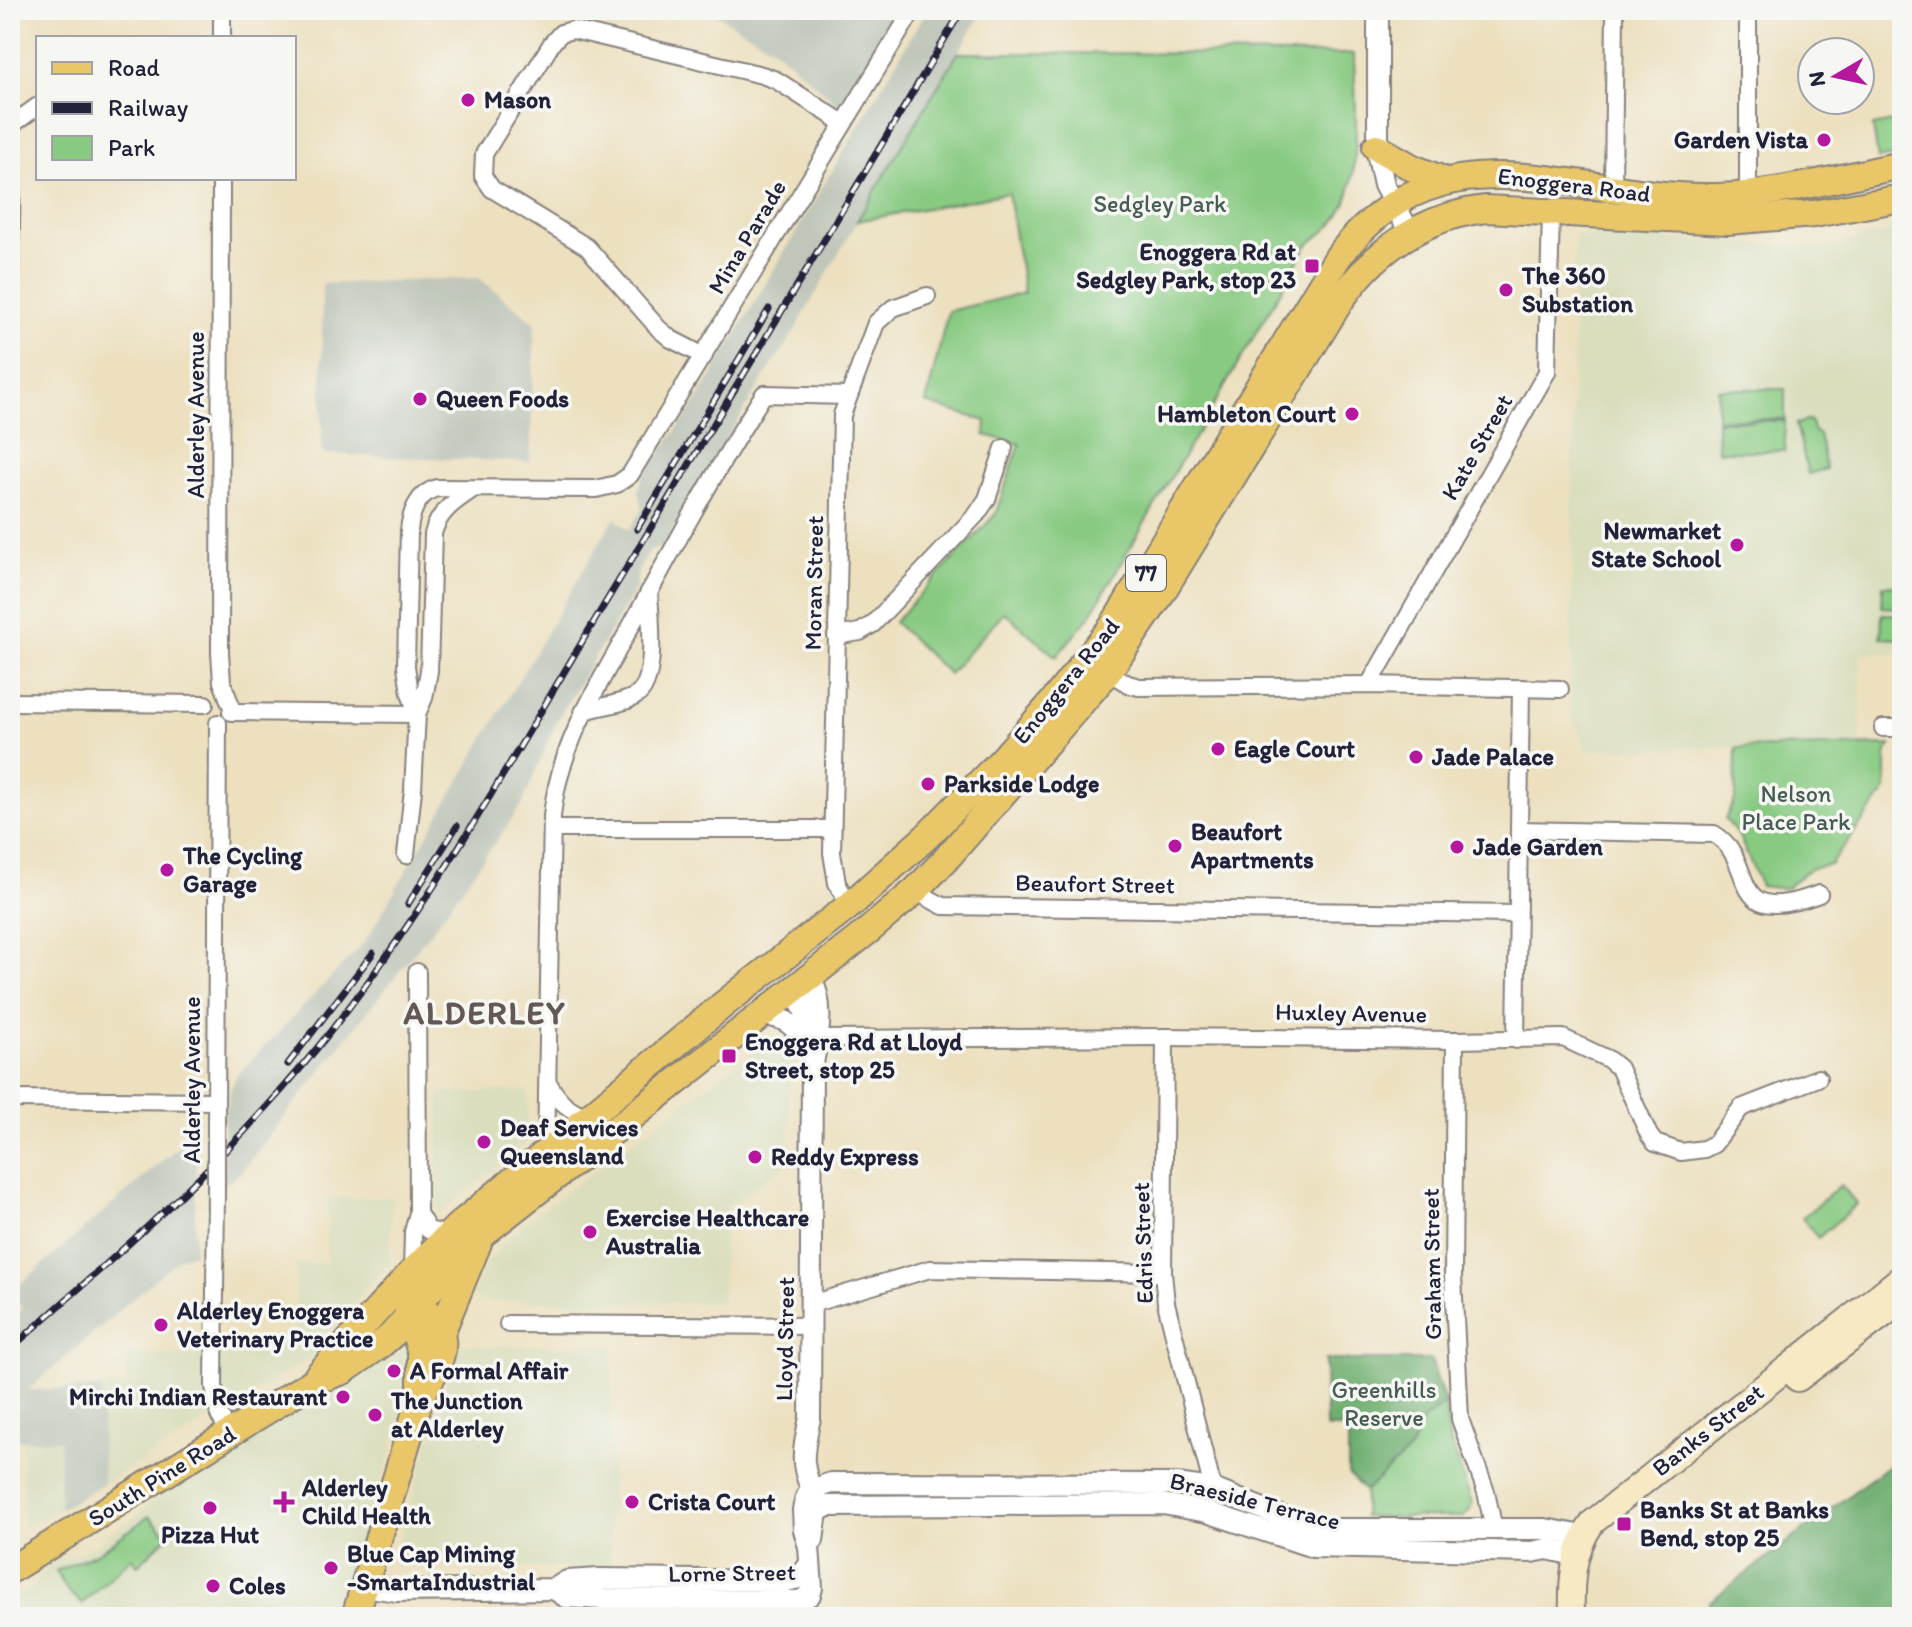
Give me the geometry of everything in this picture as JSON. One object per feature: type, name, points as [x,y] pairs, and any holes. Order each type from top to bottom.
[{"type":"main road","points":[[1376,147],[1413,168],[1446,181]]},
{"type":"main road","name":"Enoggera Road","points":[[420,1302],[449,1235],[724,1004],[849,906],[965,798],[1076,676],[1132,596],[1338,257],[1357,233],[1393,204],[1446,181],[1498,174],[1686,197],[1748,194],[1902,165]]},
{"type":"main road","name":"Enoggera Road","points":[[420,1302],[479,1239],[518,1205],[915,891],[1108,672],[1167,583],[1342,298],[1374,259],[1410,233],[1448,217],[1473,211],[1743,221],[1814,214],[1902,198]]},
{"type":"main road","points":[[849,906],[868,931]]},
{"type":"main road","points":[[777,964],[802,982]]},
{"type":"main road","name":"Banks Street","points":[[1581,1617],[1585,1571],[1583,1547],[1607,1509],[1902,1277]]},
{"type":"main road","name":"Banks Street","points":[[1583,1547],[1614,1517],[1902,1301]]},
{"type":"main road","points":[[420,1302],[421,1395]]},
{"type":"main road","points":[[355,1617],[421,1395],[434,1374],[442,1345],[420,1302]]},
{"type":"main road","name":"South Pine Road","points":[[11,1568],[314,1381],[420,1302]]},
{"type":"main road","points":[[1572,1617],[1583,1547]]},
{"type":"street","points":[[222,10],[222,36]]},
{"type":"street","name":"Mina Parade","points":[[473,489],[592,489],[617,484],[637,466],[913,10]]},
{"type":"street","points":[[1378,10],[1376,147],[1382,177],[1410,233]]},
{"type":"street","points":[[1613,188],[1615,10]]},
{"type":"street","points":[[1748,10],[1748,194]]},
{"type":"street","points":[[704,356],[671,339],[659,329],[587,247],[492,189],[486,182],[482,167],[484,154],[497,132],[552,43],[561,33],[573,30],[762,75],[776,80],[843,123]]},
{"type":"street","points":[[10,126],[36,107]]},
{"type":"street","points":[[10,278],[12,172]]},
{"type":"street","name":"Alderley Avenue","points":[[221,180],[220,653],[226,712],[216,1101],[214,1393],[219,1415],[230,1433]]},
{"type":"street","name":"Kate Street","points":[[1369,685],[1547,372],[1551,212]]},
{"type":"street","name":"Moran Street","points":[[849,906],[834,873],[832,829],[842,420],[876,323],[891,310],[927,296]]},
{"type":"street","points":[[546,1152],[552,829],[560,774],[583,712],[649,591],[764,394],[848,396]]},
{"type":"street","points":[[836,636],[860,632],[873,624],[977,514],[987,499],[1004,448]]},
{"type":"street","points":[[406,855],[417,714],[424,698],[429,671],[434,530],[444,511],[473,489]]},
{"type":"street","points":[[417,714],[408,687],[406,666],[410,519],[419,501],[430,490],[473,489]]},
{"type":"street","points":[[583,712],[633,697],[645,686],[650,669],[649,591]]},
{"type":"street","name":"Alderley Avenue","points":[[205,702],[220,653]]},
{"type":"street","points":[[1108,672],[1139,687],[1369,685],[1560,689]]},
{"type":"street","points":[[1516,1040],[1521,688]]},
{"type":"street","points":[[10,702],[205,702],[220,695],[226,712]]},
{"type":"street","points":[[205,702],[205,715],[211,721],[226,712],[417,714]]},
{"type":"street","points":[[1883,728],[1902,728]]},
{"type":"street","points":[[552,829],[832,829]]},
{"type":"street","points":[[1519,830],[1714,834],[1724,840],[1745,886],[1755,899],[1770,904],[1797,902],[1819,894]]},
{"type":"street","name":"Beaufort Street","points":[[915,891],[943,906],[1517,914]]},
{"type":"street","points":[[417,972],[418,1213],[413,1232],[420,1302]]},
{"type":"street","name":"Lloyd Street","points":[[802,982],[819,999],[809,1039],[812,1068],[812,1326],[810,1418],[804,1456],[804,1475],[815,1503]]},
{"type":"street","points":[[761,1015],[786,1020],[809,1039]]},
{"type":"street","name":"Edris Street","points":[[1165,1037],[1163,1273],[1166,1303],[1213,1489]]},
{"type":"street","name":"Huxley Avenue","points":[[809,1039],[1563,1038],[1608,1059],[1619,1068],[1649,1135],[1655,1143],[1681,1152],[1704,1149],[1714,1144],[1741,1108],[1818,1078]]},
{"type":"street","name":"Graham Street","points":[[1455,1040],[1453,1276],[1460,1419],[1486,1492],[1494,1529]]},
{"type":"street","points":[[549,1084],[566,1107],[587,1117]]},
{"type":"street","points":[[10,1099],[216,1101]]},
{"type":"street","points":[[418,1213],[428,1230],[449,1235]]},
{"type":"street","points":[[811,1304],[930,1269],[1163,1273]]},
{"type":"street","points":[[508,1324],[812,1326]]},
{"type":"street","name":"Braeside Terrace","points":[[815,1503],[1176,1484],[1213,1489],[1303,1525],[1321,1529],[1547,1529],[1583,1547]]},
{"type":"street","name":"Braeside Terrace","points":[[815,1503],[1163,1504],[1207,1512],[1313,1547],[1527,1551],[1583,1547]]},
{"type":"street","name":"Lorne Street","points":[[364,1586],[397,1591],[554,1589],[566,1597],[794,1602],[803,1600],[811,1592],[809,1556],[815,1533],[815,1503]]},
{"type":"street","points":[[1527,1529],[1537,1541],[1527,1551]]},
{"type":"shaded area","points":[[708,10],[901,10],[841,107],[775,49]]},
{"type":"shaded area","points":[[927,10],[984,10],[663,547],[650,550],[638,571],[636,588],[556,722],[522,805],[436,925],[240,1173],[222,1185],[224,1108],[228,1106],[230,1090],[239,1073],[364,943],[614,518],[629,530],[642,509],[638,491],[643,476],[690,412]]},
{"type":"shaded area","name":"Newmarket State School","points":[[1902,227],[1902,653],[1861,653],[1860,745],[1588,750],[1571,715],[1574,244],[1577,234],[1827,248]]},
{"type":"shaded area","points":[[479,278],[535,323],[530,462],[322,454],[322,284]]},
{"type":"shaded area","points":[[776,1034],[787,1040],[790,1049],[789,1161],[725,1210],[722,1303],[479,1301],[475,1296],[483,1270],[519,1228]]},
{"type":"shaded area","name":"Deaf Services Queensland","points":[[528,1091],[527,1142],[441,1212],[436,1211],[440,1092]]},
{"type":"shaded area","points":[[197,1131],[194,1253],[179,1258],[28,1390],[101,1388],[103,1484],[60,1509],[60,1440],[17,1440],[17,1406],[10,1410],[10,1321],[23,1309],[15,1300],[15,1289]]},
{"type":"shaded area","points":[[327,1198],[392,1198],[390,1264],[340,1317],[329,1334],[327,1348],[103,1484],[101,1388],[126,1386],[127,1355],[191,1355],[236,1341],[295,1341],[296,1264],[327,1263]]},
{"type":"shaded area","points":[[458,1345],[612,1347],[611,1568],[406,1567],[401,1564],[395,1555]]},
{"type":"shaded area","points":[[392,1348],[411,1351],[412,1378],[342,1617],[10,1617],[10,1599],[36,1586],[37,1577],[54,1562],[92,1547],[136,1516],[171,1484]]},
{"type":"shaded area","points":[[22,1440],[60,1440],[60,1509],[23,1528]]},
{"type":"green space","name":"Sedgley Park","points":[[958,53],[1354,54],[1356,134],[1352,177],[1339,216],[1307,246],[1090,616],[1056,657],[1004,612],[949,674],[894,622],[995,515],[1020,444],[985,435],[986,421],[926,403],[948,311],[1024,293],[1008,193],[857,221]]},
{"type":"green space","points":[[1902,120],[1902,154],[1878,159],[1873,126]]},
{"type":"green space","points":[[1718,389],[1785,389],[1785,419],[1717,419]]},
{"type":"green space","points":[[1810,420],[1814,432],[1819,434],[1826,469],[1808,474],[1796,424]]},
{"type":"green space","points":[[1717,421],[1785,421],[1785,451],[1718,451]]},
{"type":"green space","points":[[1883,585],[1902,586],[1902,608],[1882,607]]},
{"type":"green space","points":[[1882,614],[1902,615],[1901,639],[1881,638]]},
{"type":"green space","name":"Nelson Place Park","points":[[1891,745],[1886,751],[1886,790],[1830,865],[1809,869],[1785,889],[1761,886],[1738,834],[1725,819],[1735,800],[1736,748]]},
{"type":"green space","points":[[1841,1185],[1857,1204],[1818,1238],[1802,1218]]},
{"type":"green space","name":"Greenhills Reserve","points":[[1325,1360],[1431,1360],[1445,1403],[1424,1419],[1410,1450],[1365,1491],[1348,1474],[1348,1428],[1326,1428]]},
{"type":"green space","name":"Greenhills Reserve","points":[[1445,1404],[1449,1438],[1472,1503],[1470,1510],[1463,1517],[1364,1517],[1365,1491],[1410,1450],[1424,1419]]},
{"type":"green space","points":[[1902,1455],[1902,1617],[1708,1617],[1709,1602]]},
{"type":"green space","points":[[149,1516],[166,1533],[166,1538],[138,1565],[131,1558],[82,1604],[67,1590],[56,1571],[101,1551]]},
{"type":"railway","points":[[10,1349],[131,1241],[247,1128],[318,1047],[395,944],[499,781],[962,10]]},
{"type":"railway","points":[[637,529],[769,309]]},
{"type":"railway","points":[[408,904],[457,826]]},
{"type":"railway","points":[[288,1064],[373,953]]},
{"type":"place","name":"Mason","points":[[468,100]]},
{"type":"place","name":"Garden Vista","points":[[1824,140]]},
{"type":"place","name":"Enoggera Rd at Sedgley Park, stop 23","points":[[1312,266]]},
{"type":"place","name":"The 360 Substation","points":[[1506,290]]},
{"type":"place","name":"Queen Foods","points":[[420,399]]},
{"type":"place","name":"Hambleton Court","points":[[1352,414]]},
{"type":"place","name":"Newmarket State School","points":[[1737,545]]},
{"type":"place","name":"Eagle Court","points":[[1218,749]]},
{"type":"place","name":"Jade Palace","points":[[1416,757]]},
{"type":"place","name":"Parkside Lodge","points":[[928,784]]},
{"type":"place","name":"Beaufort Apartments","points":[[1175,846]]},
{"type":"place","name":"Jade Garden","points":[[1457,847]]},
{"type":"place","name":"The Cycling Garage","points":[[167,870]]},
{"type":"place","name":"Enoggera Rd at Lloyd Street, stop 25","points":[[729,1056]]},
{"type":"place","name":"Deaf Services Queensland","points":[[484,1142]]},
{"type":"place","name":"Reddy Express","points":[[755,1157]]},
{"type":"place","name":"Exercise Healthcare Australia","points":[[590,1232]]},
{"type":"place","name":"Alderley Enoggera Veterinary Practice","points":[[161,1325]]},
{"type":"place","name":"A Formal Affair","points":[[394,1371]]},
{"type":"place","name":"Mirchi Indian Restaurant","points":[[343,1397]]},
{"type":"place","name":"The Junction at Alderley","points":[[375,1415]]},
{"type":"place","name":"Alderley Child Health","points":[[284,1502]]},
{"type":"place","name":"Crista Court","points":[[632,1502]]},
{"type":"place","name":"Pizza Hut","points":[[210,1508]]},
{"type":"place","name":"Banks St at Banks Bend, stop 25","points":[[1624,1524]]},
{"type":"place","name":"Blue Cap Mining -SmartaIndustrial","points":[[331,1568]]},
{"type":"place","name":"Coles","points":[[213,1586]]},
{"type":"district","name":"ALDERLEY","points":[[485,1013]]}]
